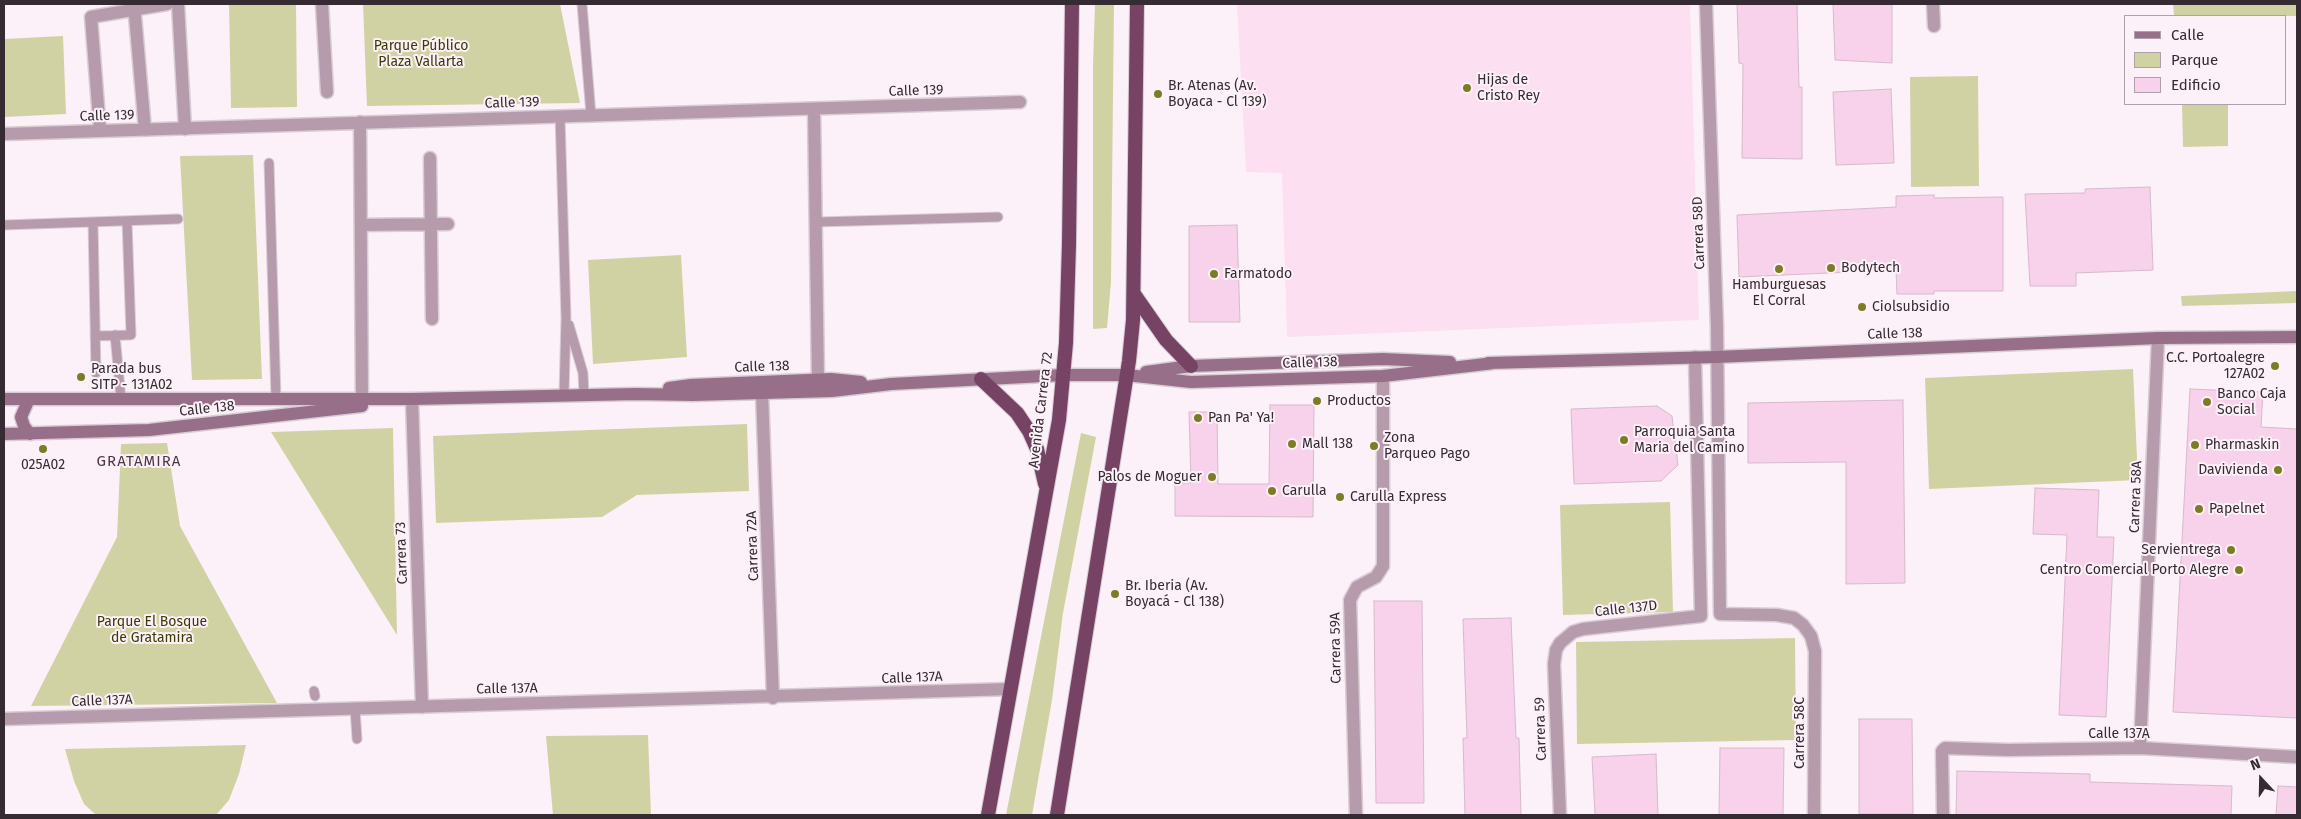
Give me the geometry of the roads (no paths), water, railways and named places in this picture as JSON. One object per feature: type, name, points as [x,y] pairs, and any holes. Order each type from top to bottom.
[{"type":"highway","name":"Avenida Carrera 72","points":[[988,815],[1059,420],[1069,244],[1072,4]]},
{"type":"highway","points":[[1057,815],[1126,375],[1134,294],[1137,4]]},
{"type":"highway","points":[[1134,294],[1166,340],[1191,366]]},
{"type":"highway","points":[[981,379],[1017,413],[1029,430],[1037,449],[1047,491]]},
{"type":"main road","name":"Calle 138","points":[[4,399],[412,399],[762,393],[832,391],[890,384],[981,379],[1126,375],[1191,366],[1383,360],[1494,363],[1716,357],[2158,338],[2297,337]]},
{"type":"main road","name":"Calle 138","points":[[1126,375],[1191,382],[1383,376],[1494,363]]},
{"type":"main road","name":"Calle 138","points":[[635,394],[691,385],[818,380],[890,384]]},
{"type":"main road","points":[[29,399],[21,417],[24,426],[30,434]]},
{"type":"main road","name":"Calle 138","points":[[4,434],[149,430],[259,419],[412,399]]},
{"type":"street","points":[[100,131],[90,10],[167,4]]},
{"type":"street","points":[[178,4],[185,129]]},
{"type":"street","points":[[322,4],[327,92]]},
{"type":"street","name":"Carrera 58D","points":[[1706,4],[1717,317],[1720,614],[1778,615],[1794,618],[1803,625],[1811,636],[1815,651]]},
{"type":"street","points":[[1933,4],[1934,26]]},
{"type":"street","points":[[134,7],[145,130]]},
{"type":"street","name":"Calle 139","points":[[4,134],[1020,102]]},
{"type":"street","points":[[814,109],[818,380]]},
{"type":"street","points":[[360,122],[362,399]]},
{"type":"street","points":[[430,158],[432,319]]},
{"type":"street","points":[[361,226],[448,224]]},
{"type":"street","name":"Carrera 58A","points":[[2140,748],[2158,338]]},
{"type":"street","points":[[1695,357],[1697,461],[1718,461]]},
{"type":"street","name":"Carrera 59A","points":[[1356,815],[1350,600],[1357,587],[1376,577],[1383,566],[1383,376]]},
{"type":"street","name":"Carrera 72A","points":[[762,393],[773,698]]},
{"type":"street","name":"Carrera 73","points":[[412,399],[422,706]]},
{"type":"street","name":"Calle 137D","points":[[1560,643],[1573,632],[1583,629],[1701,616],[1697,461]]},
{"type":"street","name":"Carrera 59","points":[[1560,643],[1556,650],[1554,664],[1560,815]]},
{"type":"street","name":"Carrera 58C","points":[[1814,815],[1815,651]]},
{"type":"street","name":"Calle 137A","points":[[4,719],[1011,690]]},
{"type":"street","name":"Calle 137A","points":[[1943,815],[1942,751],[1945,748],[2008,750],[2140,748],[2297,757]]},
{"type":"lane","points":[[582,4],[591,116]]},
{"type":"lane","points":[[560,116],[566,318],[564,395]]},
{"type":"lane","points":[[269,163],[276,399]]},
{"type":"lane","points":[[816,222],[998,217]]},
{"type":"lane","points":[[4,225],[178,219]]},
{"type":"lane","points":[[95,336],[131,334],[127,221]]},
{"type":"lane","points":[[93,222],[96,373]]},
{"type":"lane","points":[[566,318],[583,374],[584,395]]},
{"type":"lane","points":[[116,335],[121,399]]},
{"type":"lane","points":[[355,709],[357,739]]},
{"type":"place","name":"Hijas de Cristo Rey","points":[[1467,88]]},
{"type":"place","name":"Br. Atenas (Av. Boyaca - Cl 139)","points":[[1158,94]]},
{"type":"place","name":"Bodytech","points":[[1831,268]]},
{"type":"place","name":"Hamburguesas El Corral","points":[[1779,269]]},
{"type":"place","name":"Farmatodo","points":[[1214,274]]},
{"type":"place","name":"Ciolsubsidio","points":[[1862,307]]},
{"type":"place","name":"C.C. Portoalegre 127A02","points":[[2275,366]]},
{"type":"place","name":"Parada bus SITP - 131A02","points":[[81,377]]},
{"type":"place","name":"Productos","points":[[1317,401]]},
{"type":"place","name":"Banco Caja Social","points":[[2207,402]]},
{"type":"place","name":"Pan Pa' Ya!","points":[[1198,418]]},
{"type":"place","name":"Parroquia Santa Maria del Camino","points":[[1624,440]]},
{"type":"place","name":"Mall 138","points":[[1292,444]]},
{"type":"place","name":"Pharmaskin","points":[[2195,445]]},
{"type":"place","name":"Zona Parqueo Pago","points":[[1374,446]]},
{"type":"place","name":"025A02","points":[[43,449]]},
{"type":"place","name":"Davivienda","points":[[2278,470]]},
{"type":"place","name":"Palos de Moguer","points":[[1212,477]]},
{"type":"place","name":"Carulla","points":[[1272,491]]},
{"type":"place","name":"Carulla Express","points":[[1340,497]]},
{"type":"place","name":"Papelnet","points":[[2199,509]]},
{"type":"place","name":"Servientrega","points":[[2231,550]]},
{"type":"place","name":"Centro Comercial Porto Alegre","points":[[2239,570]]},
{"type":"place","name":"Br. Iberia (Av. Boyacá - Cl 138)","points":[[1115,594]]},
{"type":"district","name":"GRATAMIRA","points":[[139,462]]},
{"type":"park label","name":"Parque Público Plaza Vallarta","points":[[421,54]]},
{"type":"park label","name":"Parque El Bosque de Gratamira","points":[[152,630]]}]
